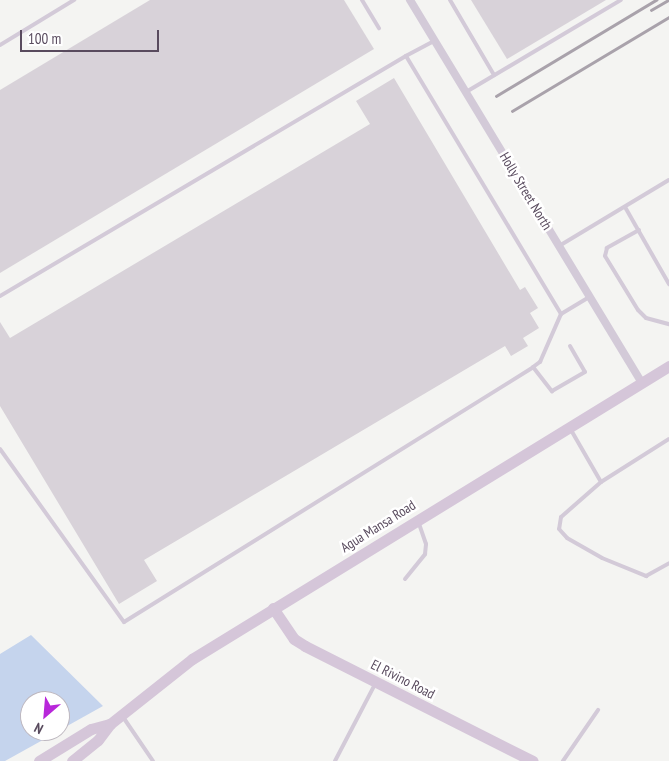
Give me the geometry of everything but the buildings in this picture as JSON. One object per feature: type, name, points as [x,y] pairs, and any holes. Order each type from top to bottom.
[{"type":"main road","name":"Agua Mansa Road","points":[[72,761],[98,740],[110,724],[192,659],[669,366]]},
{"type":"main road","name":"El Rivino Road","points":[[273,608],[294,639],[533,761]]},
{"type":"main road","name":"Agua Mansa Road","points":[[39,761],[91,729],[110,724]]},
{"type":"street","name":"Holly Street North","points":[[410,0],[641,382]]},
{"type":"lane","points":[[0,45],[74,0]]},
{"type":"lane","points":[[362,0],[380,28]]},
{"type":"lane","points":[[450,0],[494,75]]},
{"type":"lane","points":[[466,92],[621,0]]},
{"type":"lane","points":[[0,296],[435,40]]},
{"type":"lane","points":[[406,56],[561,314]]},
{"type":"lane","points":[[559,246],[669,180]]},
{"type":"lane","points":[[625,206],[669,284]]},
{"type":"lane","points":[[639,230],[607,248],[605,256],[638,310],[646,318],[669,324]]},
{"type":"lane","points":[[0,450],[124,622],[533,367],[540,362],[561,314],[590,297]]},
{"type":"lane","points":[[533,367],[552,391],[584,372],[570,346]]},
{"type":"lane","points":[[570,428],[602,482]]},
{"type":"lane","points":[[669,439],[602,482],[561,517],[559,529],[567,538],[602,558],[646,576],[669,563]]},
{"type":"lane","points":[[405,579],[425,554],[426,544],[418,519]]},
{"type":"lane","points":[[335,761],[376,682]]},
{"type":"lane","points":[[562,761],[598,710]]},
{"type":"lane","points":[[122,715],[153,761]]},
{"type":"shaded area","points":[[31,635],[103,706],[70,724],[70,691],[20,691],[20,741],[41,741],[5,761],[0,761],[0,654]]},
{"type":"railway","points":[[496,96],[656,0]]},
{"type":"railway","points":[[651,10],[668,0]]},
{"type":"railway","points":[[512,111],[669,17]]}]
